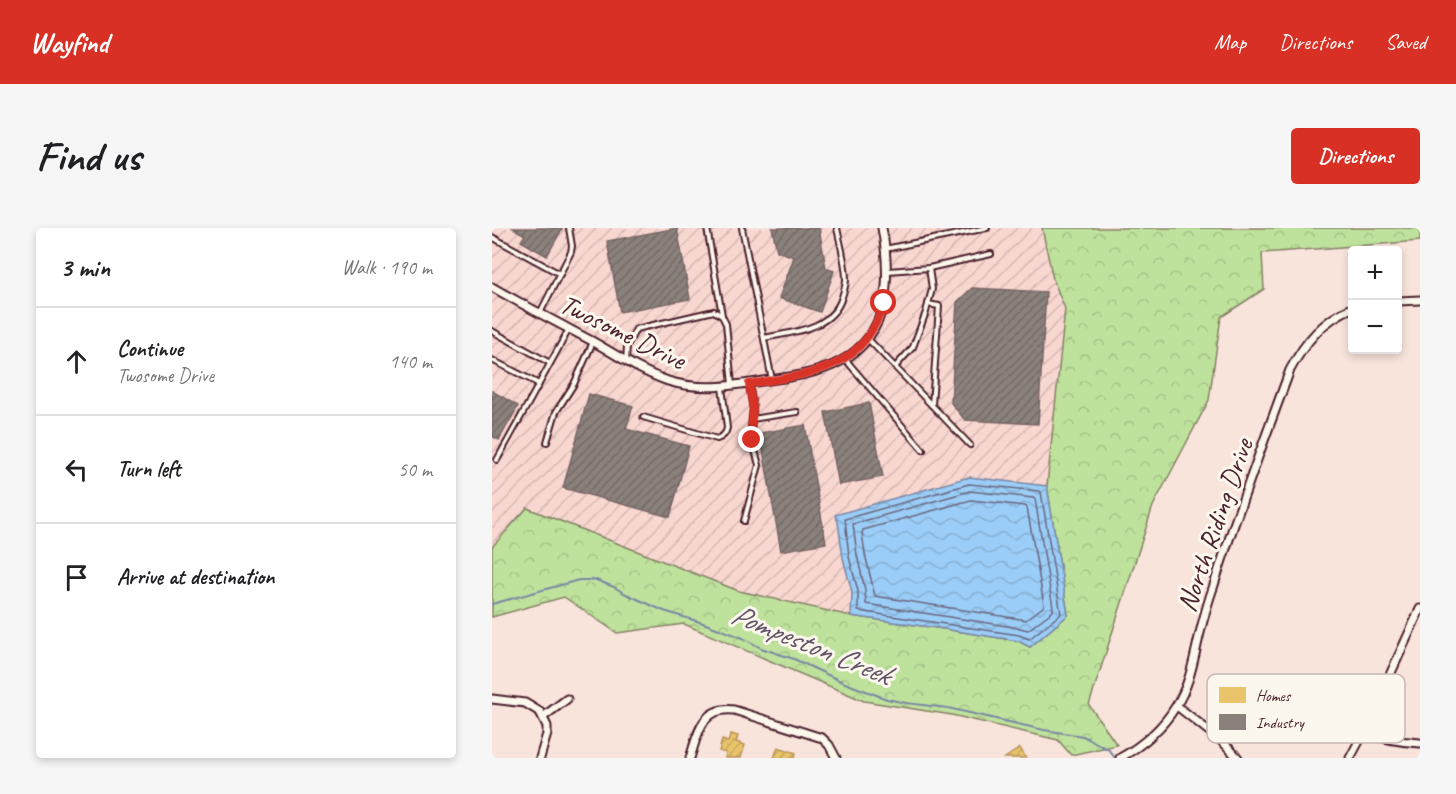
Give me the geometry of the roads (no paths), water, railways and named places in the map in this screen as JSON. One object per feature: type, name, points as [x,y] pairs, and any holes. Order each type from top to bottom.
[{"type":"street","name":"Twosome Drive","points":[[492,287],[659,377],[699,388],[749,384],[828,367],[854,353],[867,338],[880,318],[887,288],[888,271],[882,228]]},
{"type":"street","points":[[1402,301],[1420,300]]},
{"type":"street","name":"North Riding Drive","points":[[1120,758],[1156,732],[1177,706],[1185,691],[1191,674],[1198,637],[1231,530],[1290,370],[1298,354],[1320,328],[1339,314],[1348,311]]},
{"type":"street","points":[[1390,674],[1420,609]]},
{"type":"street","points":[[492,699],[525,703],[536,709],[543,717],[547,726],[547,734],[540,758]]},
{"type":"street","points":[[543,717],[567,699]]},
{"type":"street","points":[[1177,706],[1207,730]]},
{"type":"street","points":[[690,758],[700,727],[714,712],[723,709],[734,710],[822,738],[830,745],[836,758]]},
{"type":"street","points":[[1224,743],[1238,758]]},
{"type":"street","points":[[1350,758],[1358,743]]},
{"type":"lane","points":[[540,314],[571,252],[569,228]]},
{"type":"lane","points":[[707,228],[722,316],[726,324],[732,386]]},
{"type":"lane","points":[[742,228],[772,380]]},
{"type":"lane","points":[[764,338],[810,328],[822,323],[840,304],[846,280],[837,228]]},
{"type":"lane","points":[[885,249],[987,228]]},
{"type":"lane","points":[[492,237],[560,274]]},
{"type":"lane","points":[[888,271],[929,268],[992,254]]},
{"type":"lane","points":[[896,367],[913,347],[928,304],[932,289],[929,268]]},
{"type":"lane","points":[[928,304],[939,306],[932,405]]},
{"type":"lane","points":[[626,361],[627,346],[636,329],[714,311],[722,316]]},
{"type":"lane","points":[[497,459],[568,329]]},
{"type":"lane","points":[[492,331],[550,363]]},
{"type":"lane","points":[[867,338],[970,445]]},
{"type":"lane","points":[[547,442],[555,412],[574,384],[593,342]]},
{"type":"lane","points":[[845,359],[923,450]]},
{"type":"lane","points":[[492,360],[539,384]]},
{"type":"lane","points":[[744,522],[759,465],[752,440],[753,409],[749,384]]},
{"type":"lane","points":[[643,417],[717,439],[726,433],[727,428],[722,387]]},
{"type":"lane","points":[[752,419],[797,412]]},
{"type":"water","points":[[969,477],[1047,486],[1068,615],[1030,647],[1018,641],[851,616],[852,592],[835,515]]},
{"type":"waterway","name":"Pompeston Creek","points":[[492,604],[579,580],[596,580],[664,611],[743,638],[761,648],[794,659],[845,683],[887,699],[948,708],[1044,730],[1083,736],[1109,750],[1115,758]]}]
